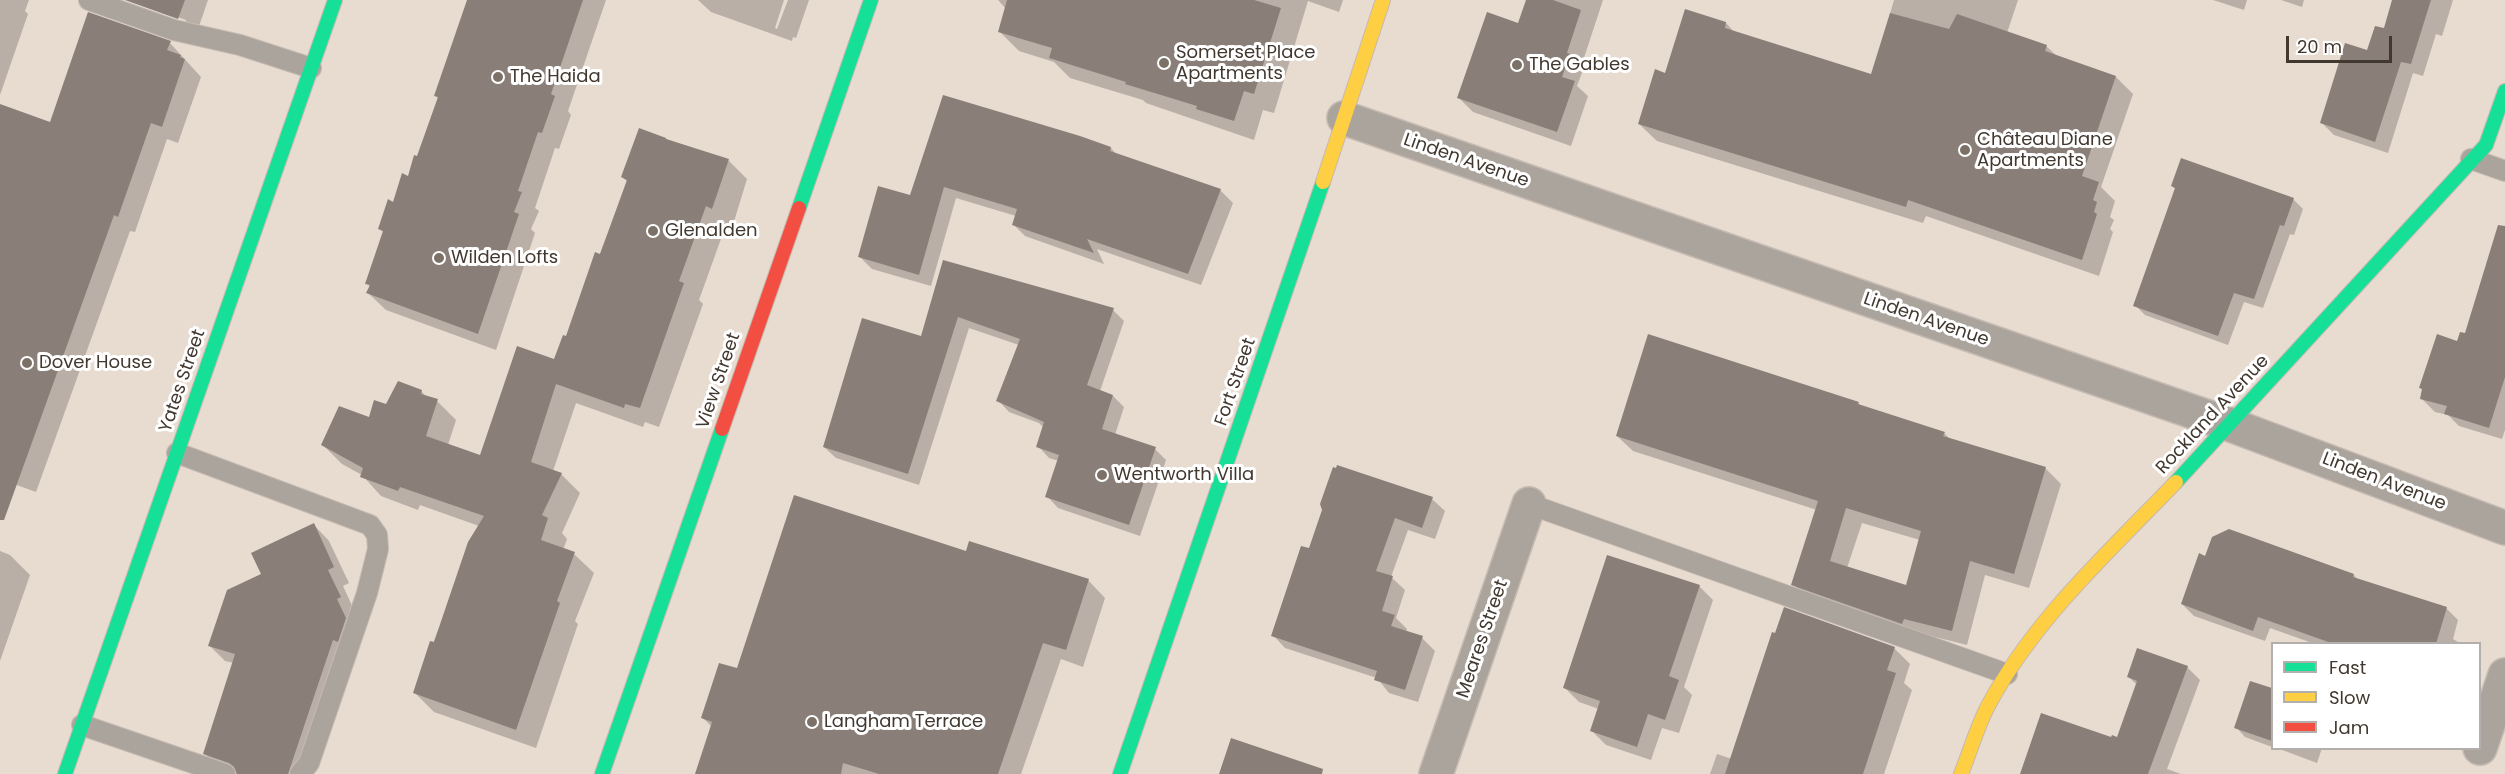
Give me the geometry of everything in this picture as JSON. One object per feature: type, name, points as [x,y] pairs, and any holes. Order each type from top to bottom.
[{"type":"street","name":"Yates Street","points":[[65,774],[335,0]]},
{"type":"street","name":"View Street","points":[[602,774],[871,0]]},
{"type":"street","name":"Fort Street","points":[[1120,774],[1383,0]]},
{"type":"street","name":"Rockland Avenue","points":[[1961,774],[1987,707],[2022,650],[2065,598],[2231,425],[2486,145],[2505,91]]},
{"type":"street","name":"Linden Avenue","points":[[1344,118],[2231,425],[2505,528]]},
{"type":"street","name":"Meares Street","points":[[1436,774],[1529,504]]},
{"type":"street","points":[[2481,742],[2505,675]]},
{"type":"street","points":[[2470,774],[2478,750]]},
{"type":"lane","points":[[89,0],[174,30],[240,45],[311,68]]},
{"type":"lane","points":[[2471,159],[2505,171]]},
{"type":"lane","points":[[177,453],[370,525],[377,535],[378,549],[367,593],[309,763],[300,774]]},
{"type":"lane","points":[[1529,504],[2007,674]]},
{"type":"lane","points":[[82,725],[225,774]]},
{"type":"building","points":[[125,0],[185,0],[178,19]]},
{"type":"building","points":[[467,0],[583,0],[551,94],[555,96],[542,133],[538,132],[518,191],[522,192],[514,212],[519,214],[478,334],[366,293],[370,285],[365,284],[383,231],[378,229],[388,199],[393,202],[402,173],[408,176],[414,155],[417,156],[438,97],[434,96]]},
{"type":"building","name":"Somerset Place Apartments","points":[[1007,0],[1254,0],[1281,8],[1254,94],[1244,91],[1234,121],[1196,109],[1197,106],[1049,58],[1052,48],[998,32]]},
{"type":"building","name":"The Gables","points":[[1526,0],[1553,0],[1581,10],[1562,77],[1575,81],[1557,132],[1457,98],[1487,12],[1518,23]]},
{"type":"building","points":[[2392,0],[2431,0],[2411,64],[2401,62],[2375,142],[2320,123],[2345,43],[2367,50],[2375,26],[2384,28]]},
{"type":"building","points":[[1685,9],[1726,22],[1725,28],[1871,74],[1890,13],[1949,29],[1957,14],[2047,45],[2045,51],[2116,76],[2082,176],[2099,182],[2093,200],[2097,202],[2094,212],[2097,214],[2082,260],[1908,200],[1906,207],[1638,124],[1655,69],[1665,73]]},
{"type":"building","points":[[88,12],[171,41],[167,50],[185,59],[162,127],[151,123],[118,217],[114,215],[4,520],[0,520],[0,104],[50,122]]},
{"type":"building","points":[[943,95],[1080,136],[1111,147],[1110,151],[1221,189],[1188,274],[1087,239],[1094,253],[1012,225],[1017,209],[944,187],[919,275],[858,257],[878,186],[910,195]]},
{"type":"building","points":[[639,128],[729,159],[712,209],[706,206],[679,281],[684,283],[640,408],[625,404],[624,408],[556,384],[531,462],[562,473],[542,515],[548,518],[541,540],[575,552],[557,601],[560,603],[516,730],[413,693],[430,641],[434,642],[468,542],[484,516],[400,487],[398,491],[360,477],[363,468],[321,445],[339,406],[369,417],[374,400],[386,404],[398,381],[422,390],[421,394],[438,399],[426,436],[480,455],[517,346],[554,359],[563,335],[566,336],[595,252],[600,254],[627,180],[621,177]]},
{"type":"building","points":[[2181,158],[2294,198],[2284,226],[2280,225],[2254,299],[2234,293],[2218,336],[2133,306],[2175,188],[2171,186]]},
{"type":"building","points":[[2498,225],[2505,226],[2505,377],[2489,428],[2444,414],[2447,406],[2420,399],[2422,389],[2419,388],[2437,334],[2457,341],[2460,332],[2465,333]]},
{"type":"building","points":[[943,260],[1114,308],[1087,385],[1113,395],[1102,429],[1156,447],[1129,525],[1045,497],[1059,455],[1036,447],[1044,422],[996,401],[1020,339],[958,317],[908,474],[823,447],[862,318],[921,336]]},
{"type":"building","points":[[1648,334],[1859,402],[1858,404],[1945,432],[1943,436],[2046,467],[2014,574],[1970,561],[1952,631],[1904,619],[1902,624],[1791,585],[1818,501],[1616,436]],"holes":[[[1846,508],[1921,531],[1906,585],[1830,561]]]},
{"type":"building","points":[[1337,465],[1433,497],[1422,528],[1395,518],[1376,571],[1393,576],[1382,611],[1395,615],[1391,626],[1423,636],[1405,690],[1374,680],[1377,671],[1271,636],[1301,546],[1309,548],[1322,510],[1320,504],[1333,467],[1336,468]]},
{"type":"building","points":[[794,495],[966,551],[969,541],[1089,579],[1066,650],[1043,643],[998,774],[879,774],[843,763],[841,774],[695,774],[712,722],[701,718],[719,663],[737,668]]},
{"type":"building","points":[[314,523],[334,567],[328,570],[341,597],[337,599],[346,618],[338,642],[333,640],[288,774],[237,774],[229,763],[203,754],[235,654],[208,646],[227,590],[261,574],[251,553]]},
{"type":"building","points":[[2229,529],[2354,574],[2353,577],[2447,607],[2437,642],[2328,642],[2258,617],[2253,631],[2181,604],[2199,553],[2205,556],[2212,537]]},
{"type":"building","points":[[1607,555],[1700,585],[1669,676],[1679,680],[1665,720],[1648,714],[1637,747],[1590,731],[1600,701],[1563,688]]},
{"type":"building","points":[[1784,607],[1895,647],[1887,670],[1896,673],[1863,774],[1725,774],[1772,632],[1775,633]]},
{"type":"building","points":[[2137,648],[2188,666],[2148,774],[2020,774],[2041,713],[2111,737],[2112,735],[2117,737],[2137,681],[2127,677]]},
{"type":"building","points":[[2250,681],[2271,688],[2271,741],[2234,728]]},
{"type":"building","points":[[1231,738],[1323,769],[1322,774],[1219,774]]},
{"type":"traffic: fast","points":[[65,774],[335,0]]},
{"type":"traffic: fast","points":[[799,208],[871,0]]},
{"type":"traffic: fast","points":[[2176,482],[2486,145],[2505,91]]},
{"type":"traffic: fast","points":[[1120,774],[1323,182]]},
{"type":"traffic: fast","points":[[602,774],[722,429]]},
{"type":"traffic: slow","points":[[1323,182],[1383,0]]},
{"type":"traffic: slow","points":[[1961,774],[1988,706],[2027,644],[2074,588],[2176,482]]},
{"type":"traffic: jam","points":[[722,429],[799,208]]},
{"type":"place","name":"Somerset Place Apartments","points":[[1164,63]]},
{"type":"place","name":"The Gables","points":[[1517,65]]},
{"type":"place","name":"The Haida","points":[[498,77]]},
{"type":"place","name":"Château Diane Apartments","points":[[1965,150]]},
{"type":"place","name":"Glenalden","points":[[653,231]]},
{"type":"place","name":"Wilden Lofts","points":[[439,258]]},
{"type":"place","name":"Dover House","points":[[27,363]]},
{"type":"place","name":"Wentworth Villa","points":[[1102,475]]},
{"type":"place","name":"Langham Terrace","points":[[812,722]]}]
